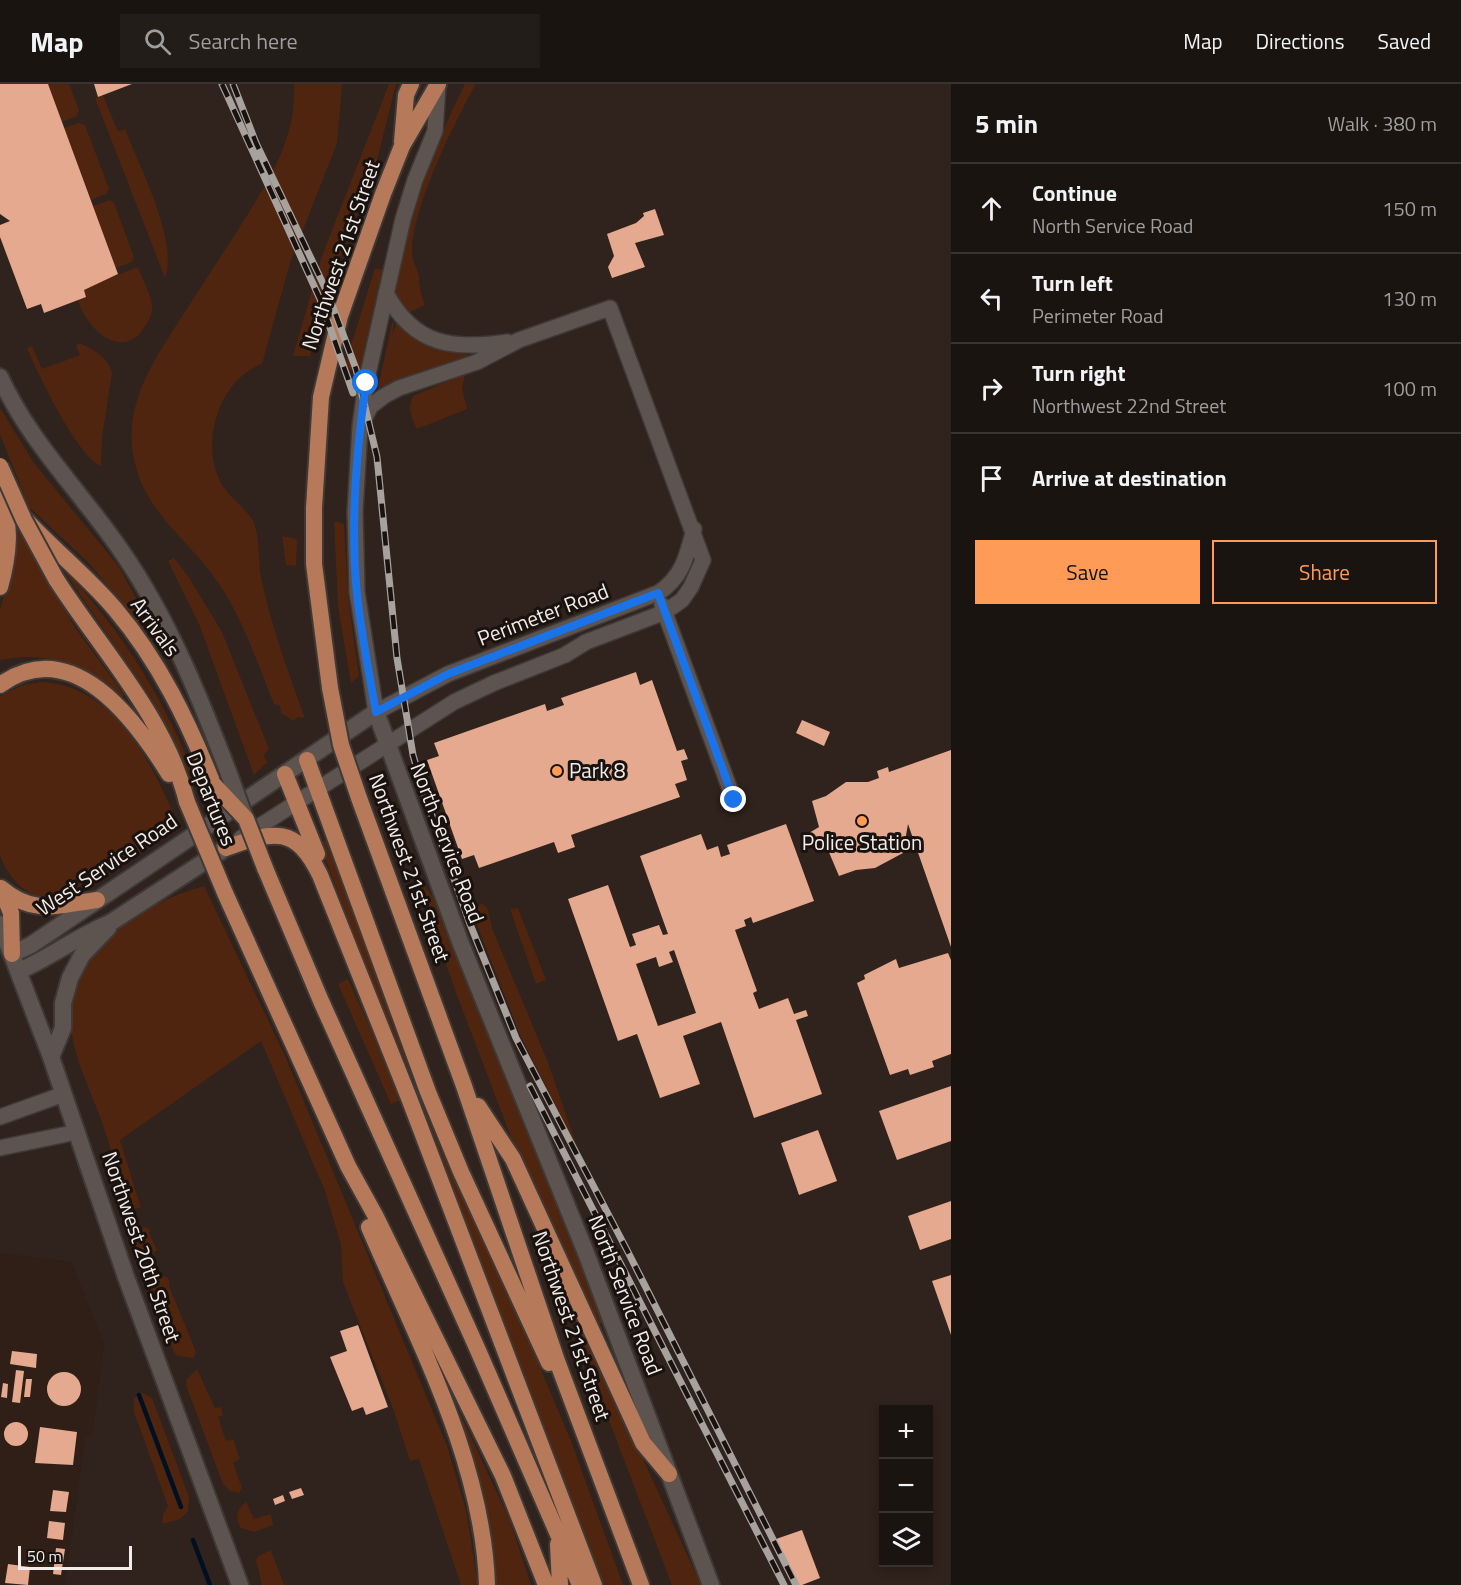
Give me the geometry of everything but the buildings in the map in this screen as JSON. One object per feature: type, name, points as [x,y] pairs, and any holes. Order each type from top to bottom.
[{"type":"main road","points":[[402,146],[406,95],[411,84]]},
{"type":"main road","points":[[402,146],[438,84]]},
{"type":"main road","name":"Northwest 21st Street","points":[[402,146],[340,316],[321,397],[314,508],[314,564],[330,688],[341,745],[359,798],[464,1086],[592,1456],[640,1585]]},
{"type":"main road","name":"Departures","points":[[0,466],[24,520],[56,579],[150,716],[180,777],[187,802],[225,893],[348,1166]]},
{"type":"main road","name":"Arrivals","points":[[0,479],[26,519],[86,578],[141,644],[180,706],[213,784],[246,819]]},
{"type":"main road","points":[[0,492],[7,513],[9,536],[0,586]]},
{"type":"main road","points":[[0,676],[18,675],[50,668],[75,675],[100,689],[135,724],[187,802]]},
{"type":"main road","points":[[0,685],[18,675]]},
{"type":"main road","points":[[307,760],[453,1152],[592,1456]]},
{"type":"main road","points":[[285,774],[317,856],[320,875]]},
{"type":"main road","points":[[246,819],[325,1011],[482,1358],[580,1585]]},
{"type":"main road","points":[[226,848],[269,837],[291,837],[307,850],[320,875],[451,1207],[594,1585]]},
{"type":"main road","points":[[0,886],[16,899],[39,907],[97,900]]},
{"type":"main road","points":[[0,886],[11,914],[12,954]]},
{"type":"main road","points":[[464,1086],[513,1159],[643,1443],[669,1474]]},
{"type":"main road","points":[[348,1166],[366,1219],[462,1449],[480,1517],[487,1585]]},
{"type":"main road","points":[[348,1166],[375,1215],[499,1467],[546,1585]]},
{"type":"main road","points":[[558,1538],[560,1585]]},
{"type":"street","name":"North Service Road","points":[[438,84],[435,131],[415,180],[403,219],[366,383],[360,426],[355,521],[357,592],[376,712],[461,944],[586,1253],[711,1585]]},
{"type":"street","name":"Perimeter Road","points":[[386,292],[395,310],[406,322],[437,341],[472,347],[519,340]]},
{"type":"street","name":"Perimeter Road","points":[[360,426],[371,406],[384,396],[477,362],[519,340],[610,308],[694,529],[703,560],[699,573],[682,600],[665,612],[586,642],[565,655],[481,689],[429,716],[386,744]]},
{"type":"street","name":"Departures","points":[[0,377],[25,423],[122,553],[150,598],[192,681],[246,819]]},
{"type":"street","name":"Perimeter Road","points":[[376,712],[448,674],[658,593],[676,578],[685,561],[694,529]]},
{"type":"street","points":[[658,593],[734,800]]},
{"type":"street","name":"West Service Road","points":[[12,954],[31,945],[376,712]]},
{"type":"street","points":[[19,970],[44,959],[90,931],[110,923],[386,744]]},
{"type":"street","points":[[51,1057],[63,1028],[63,1003],[70,978],[82,955],[106,931],[110,923]]},
{"type":"street","name":"Northwest 20th Street","points":[[0,924],[51,1057],[120,1261],[240,1585]]},
{"type":"street","points":[[0,1117],[64,1094]]},
{"type":"street","points":[[0,1148],[77,1132]]},
{"type":"shaded area","points":[[0,84],[951,84],[951,1585],[0,1585]]},
{"type":"shaded area","points":[[48,84],[69,84],[79,110],[77,116],[62,122]]},
{"type":"shaded area","points":[[294,84],[342,84],[337,143],[290,263],[262,364],[247,372],[225,397],[213,430],[212,448],[214,465],[223,487],[252,519],[256,529],[261,577],[270,613],[305,718],[297,717],[294,721],[281,713],[280,706],[274,704],[243,627],[219,584],[150,500],[136,467],[132,446],[132,427],[135,408],[148,372],[277,163],[290,125],[294,105]]},
{"type":"shaded area","points":[[389,84],[396,84],[375,168],[339,260],[310,356],[293,356],[322,256]]},
{"type":"shaded area","points":[[465,84],[476,84],[426,190],[414,234],[412,256],[425,305],[406,314],[394,292],[407,237],[431,161]]},
{"type":"shaded area","points":[[103,95],[118,132],[125,129],[156,204],[167,244],[168,262],[165,278],[95,98]]},
{"type":"shaded area","points":[[79,123],[85,125],[109,189],[106,194],[91,200],[64,128]]},
{"type":"shaded area","points":[[110,200],[114,203],[134,257],[132,262],[116,268],[93,206]]},
{"type":"shaded area","points":[[138,267],[150,297],[151,315],[135,338],[125,342],[115,341],[96,330],[82,311],[78,300],[86,297],[84,290],[89,286]]},
{"type":"shaded area","points":[[375,268],[384,270],[361,373],[344,368]]},
{"type":"shaded area","points":[[397,322],[437,348],[474,356],[378,388],[392,323],[394,323],[392,335]]},
{"type":"shaded area","points":[[79,343],[103,358],[112,373],[102,437],[101,466],[91,459],[70,431],[27,348],[32,346],[42,369],[80,355],[76,346]]},
{"type":"shaded area","points":[[465,374],[462,388],[467,409],[417,429],[410,412],[413,396]]},
{"type":"shaded area","points":[[0,408],[34,463],[119,567],[161,644],[158,646],[88,562],[29,507],[0,434]]},
{"type":"shaded area","points":[[334,521],[344,524],[348,596],[359,676],[351,683],[338,607]]},
{"type":"shaded area","points":[[14,523],[74,626],[124,695],[122,698],[94,677],[66,663],[34,657],[0,660],[0,610],[15,556]]},
{"type":"shaded area","points":[[282,536],[297,539],[296,566],[286,565]]},
{"type":"shaded area","points":[[174,558],[188,576],[222,632],[269,749],[264,755],[268,761],[254,775],[199,624],[168,561]]},
{"type":"shaded area","points":[[62,568],[104,616],[143,673],[177,734],[200,794],[151,698]]},
{"type":"shaded area","points":[[42,682],[68,687],[91,698],[111,714],[129,733],[144,756],[179,826],[141,852],[114,862],[77,888],[52,897],[32,894],[24,889],[10,874],[0,855],[0,696],[23,685]]},
{"type":"shaded area","points":[[327,840],[403,1043],[571,1441],[623,1585],[601,1585],[319,842]]},
{"type":"shaded area","points":[[415,873],[436,901],[603,1322],[597,1325],[511,1137],[455,990]]},
{"type":"shaded area","points":[[204,886],[285,1056],[447,1446],[466,1510],[478,1585],[461,1585],[419,1459],[410,1461],[394,1411],[343,1282],[341,1245],[325,1191],[261,1041],[120,1140],[141,1208],[126,1209],[119,1199],[111,1150],[78,1060],[72,1036],[71,1007],[77,981],[90,958],[107,938],[129,920],[153,906]]},
{"type":"shaded area","points":[[482,903],[488,909],[492,928],[547,1060],[580,1155],[521,1037],[472,912]]},
{"type":"shaded area","points":[[518,908],[546,980],[536,984],[510,909]]},
{"type":"shaded area","points":[[348,979],[402,1099],[391,1104],[338,984]]},
{"type":"shaded area","points":[[145,1227],[150,1229],[149,1233],[157,1250],[151,1255],[139,1252],[134,1245],[135,1234]]},
{"type":"shaded area","points":[[0,1253],[71,1262],[104,1343],[93,1432],[85,1439],[65,1585],[0,1585]]},
{"type":"shaded area","points":[[156,1275],[167,1277],[170,1283],[169,1286],[196,1352],[193,1358],[177,1356],[173,1350],[151,1290],[152,1280]]},
{"type":"shaded area","points":[[577,1320],[586,1336],[701,1585],[672,1585],[579,1342],[572,1321]]},
{"type":"shaded area","points":[[197,1369],[215,1408],[221,1407],[223,1415],[218,1417],[226,1441],[233,1439],[240,1459],[233,1463],[242,1488],[239,1493],[230,1491],[223,1484],[186,1385],[187,1379]]},
{"type":"shaded area","points":[[143,1393],[152,1398],[189,1497],[188,1511],[180,1519],[162,1524],[163,1514],[168,1506],[134,1412],[134,1398]]},
{"type":"shaded area","points":[[452,1396],[510,1521],[531,1585],[494,1585],[482,1492],[449,1398]]},
{"type":"shaded area","points":[[246,1502],[254,1519],[271,1514],[273,1525],[254,1532],[241,1528],[237,1514]]},
{"type":"shaded area","points":[[271,1550],[284,1585],[262,1585],[256,1560],[258,1556]]},
{"type":"waterway","points":[[139,1395],[181,1507]]},
{"type":"waterway","points":[[193,1540],[210,1585]]},
{"type":"railway","points":[[222,84],[320,299],[353,393]]},
{"type":"railway","points":[[233,84],[256,143],[328,294],[356,369],[377,457],[397,658],[413,755],[470,924],[516,1038],[628,1252],[796,1585]]},
{"type":"railway","points":[[530,1086],[784,1585]]},
{"type":"place","name":"Park 8","points":[[557,771]]},
{"type":"place","name":"Police Station","points":[[862,821]]},
{"type":"route","points":[[366,383],[360,426],[355,539],[357,592],[376,712],[391,702],[448,674],[658,593],[734,800]]}]
